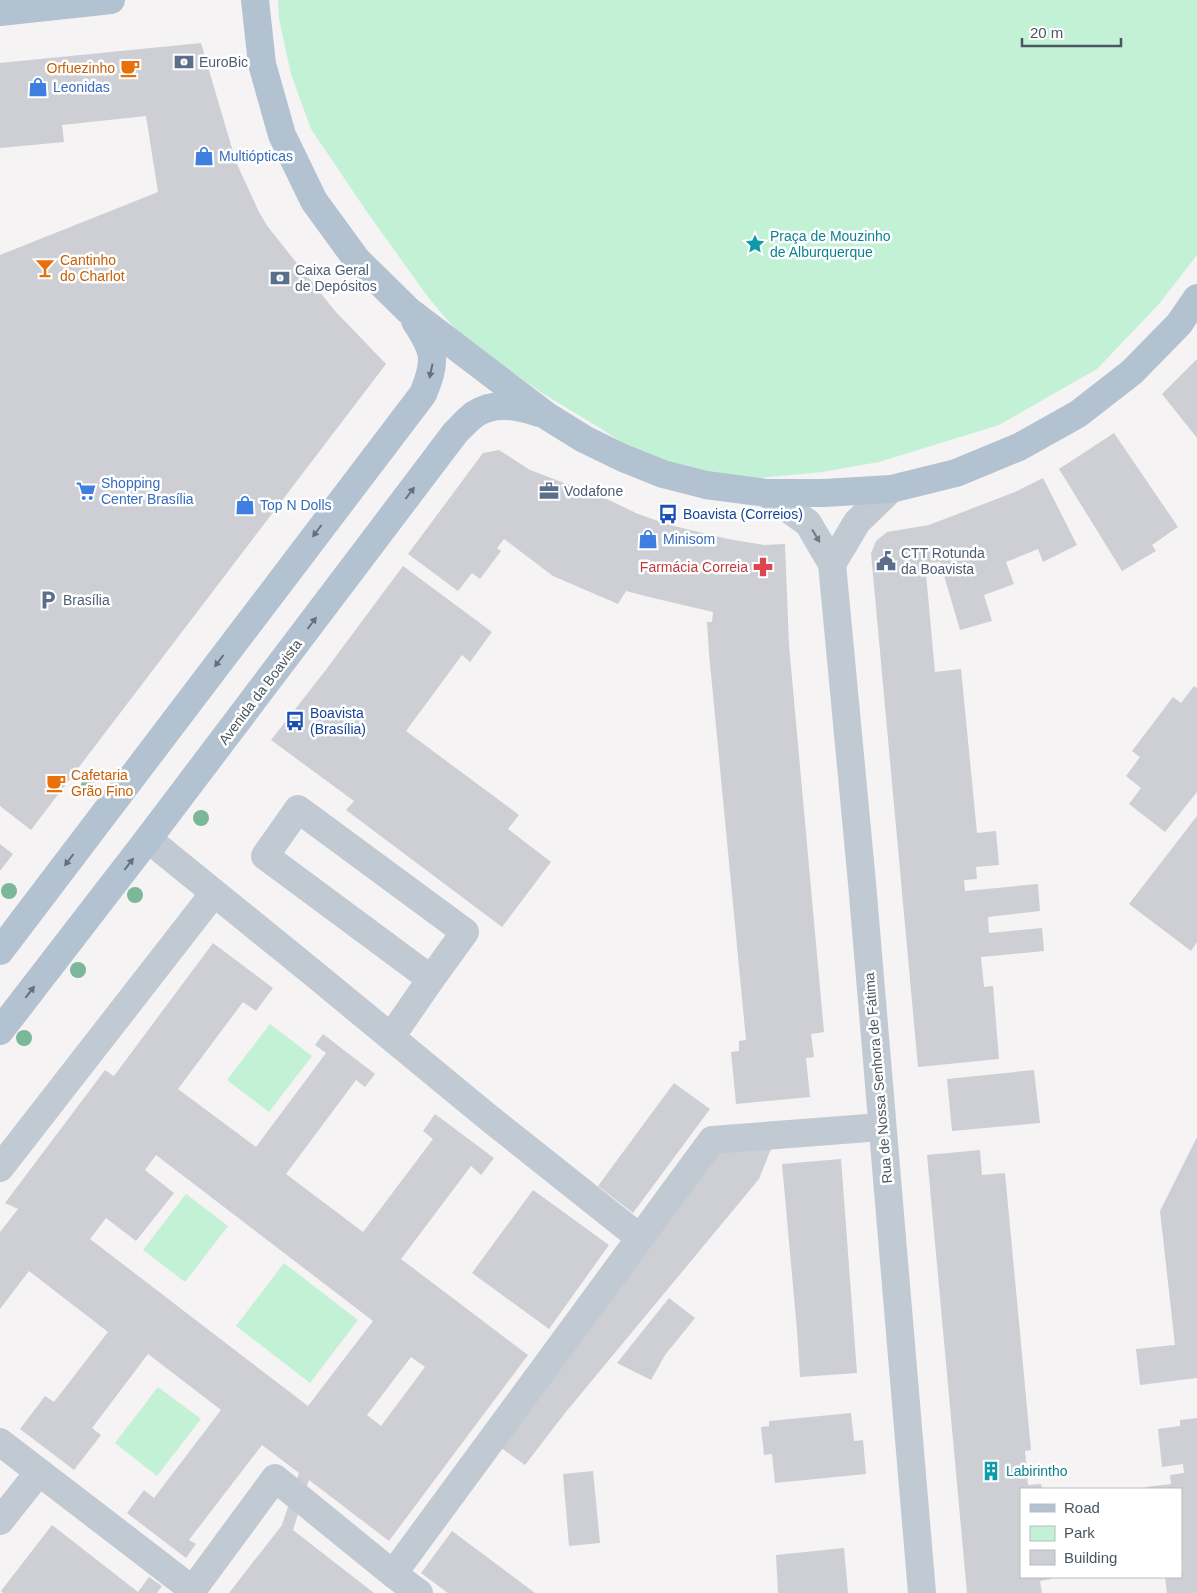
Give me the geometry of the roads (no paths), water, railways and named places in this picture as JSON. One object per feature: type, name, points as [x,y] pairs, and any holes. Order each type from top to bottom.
[{"type":"main road","points":[[0,12],[111,0]]},
{"type":"main road","points":[[255,0],[262,64],[282,135],[314,201],[356,260],[409,311],[547,416],[584,439],[622,458],[663,474],[706,485],[766,493],[824,493],[891,489],[956,473],[1019,447],[1078,414],[1132,372],[1188,320],[1197,298]]},
{"type":"main road","points":[[0,951],[423,394],[431,374],[433,357],[427,339],[409,311]]},
{"type":"main road","name":"Avenida da Boavista","points":[[0,1031],[148,839],[455,433],[475,414],[494,406],[520,406],[547,416]]},
{"type":"street","points":[[832,564],[857,522],[891,489]]},
{"type":"street","name":"Rua de Nossa Senhora de Fátima","points":[[766,493],[808,523],[832,564],[862,883],[881,1127],[922,1593]]},
{"type":"street","points":[[391,1037],[465,932],[298,809],[266,856],[431,979]]},
{"type":"street","points":[[148,839],[489,1118],[640,1238]]},
{"type":"street","points":[[0,1168],[214,892]]},
{"type":"street","points":[[393,1574],[712,1140],[881,1127]]},
{"type":"street","points":[[0,1442],[193,1589],[275,1478],[419,1593]]},
{"type":"street","points":[[0,1522],[39,1472]]},
{"type":"place","name":"EuroBic","points":[[184,62]]},
{"type":"place","name":"Orfuezinho","points":[[130,68]]},
{"type":"place","name":"Leonidas","points":[[38,87]]},
{"type":"place","name":"Multiópticas","points":[[204,156]]},
{"type":"place","name":"Praça de Mouzinho de Alburquerque","points":[[755,244]]},
{"type":"place","name":"Cantinho do Charlot","points":[[45,268]]},
{"type":"place","name":"Caixa Geral de Depósitos","points":[[280,278]]},
{"type":"place","name":"Shopping Center Brasília","points":[[86,491]]},
{"type":"place","name":"Vodafone","points":[[549,491]]},
{"type":"place","name":"Top N Dolls","points":[[245,505]]},
{"type":"place","name":"Boavista (Correios)","points":[[668,514]]},
{"type":"place","name":"Minisom","points":[[648,539]]},
{"type":"place","name":"CTT Rotunda da Boavista","points":[[886,561]]},
{"type":"place","name":"Farmácia Correia","points":[[763,567]]},
{"type":"place","name":"Brasília","points":[[48,600]]},
{"type":"place","name":"Boavista (Brasília)","points":[[295,721]]},
{"type":"place","name":"Cafetaria Grão Fino","points":[[56,783]]},
{"type":"place","name":"Labirintho","points":[[991,1471]]}]
